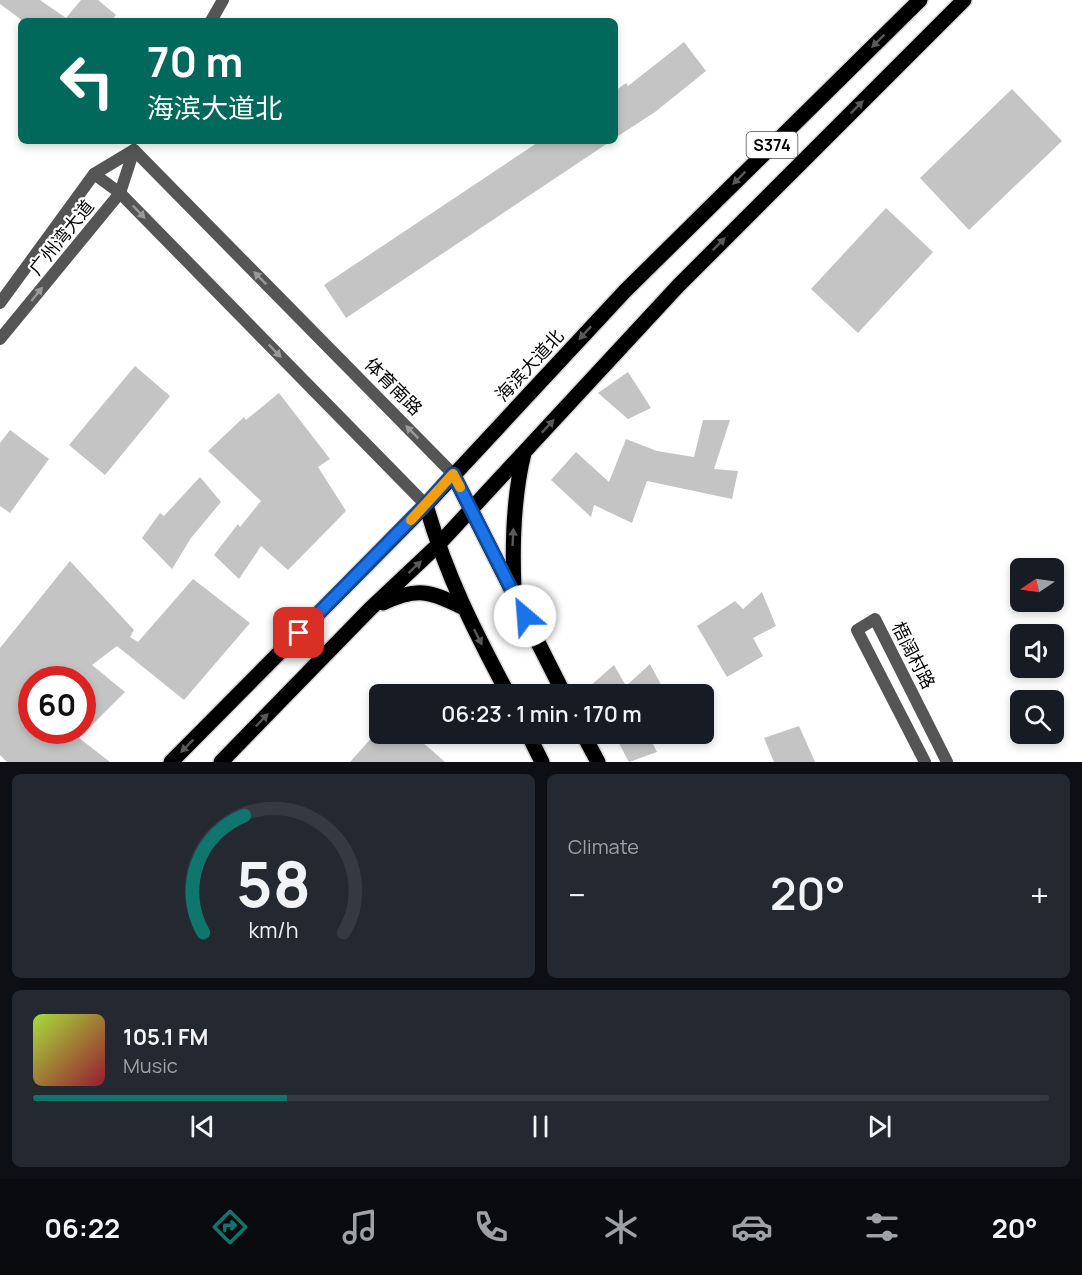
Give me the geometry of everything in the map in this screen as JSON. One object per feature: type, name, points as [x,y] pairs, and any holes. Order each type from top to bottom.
[{"type":"main road","name":"海滨大道北","points":[[171,762],[426,504],[625,291],[920,0]]},
{"type":"main road","name":"S374","points":[[221,762],[370,609],[438,545],[678,286],[964,0]]},
{"type":"main road","points":[[514,596],[516,486],[525,451]]},
{"type":"main road","name":"体育南路","points":[[453,474],[559,684]]},
{"type":"main road","points":[[426,504],[438,545],[462,607],[502,684]]},
{"type":"main road","points":[[370,609],[404,593],[435,593],[462,607]]},
{"type":"main road","points":[[533,744],[542,762]]},
{"type":"main road","points":[[589,744],[598,762]]},
{"type":"street","points":[[213,18],[224,0]]},
{"type":"street","name":"体育南路","points":[[137,146],[453,474]]},
{"type":"street","name":"广州湾大道","points":[[0,303],[94,174],[137,146]]},
{"type":"street","name":"广州湾大道","points":[[0,339],[120,193],[137,146]]},
{"type":"street","points":[[94,174],[120,193],[426,504]]},
{"type":"street","name":"梧阔村路","points":[[925,762],[857,630],[875,618],[947,762]]},
{"type":"building","points":[[0,0],[40,0],[66,18],[19,18],[0,4]]},
{"type":"building","points":[[81,0],[98,0],[116,15],[114,18],[66,18]]},
{"type":"building","points":[[684,42],[706,71],[655,112],[618,136],[618,89],[626,83],[628,86]]},
{"type":"building","points":[[1012,89],[1062,141],[969,230],[920,178]]},
{"type":"building","points":[[536,144],[607,144],[346,318],[324,285]]},
{"type":"building","points":[[886,208],[933,252],[858,333],[811,289]]},
{"type":"building","points":[[135,366],[170,396],[105,475],[69,445]]},
{"type":"building","points":[[628,372],[651,408],[628,419],[598,393]]},
{"type":"building","points":[[279,393],[330,459],[318,467],[346,511],[288,570],[261,546],[239,579],[214,555],[238,524],[240,527],[261,501],[208,451],[244,417],[246,420]]},
{"type":"building","points":[[703,420],[730,420],[714,469],[738,471],[732,499],[647,481],[632,523],[594,505],[591,517],[551,480],[576,452],[609,482],[626,439],[657,451],[694,457]]},
{"type":"building","points":[[10,430],[49,459],[10,513],[0,506],[0,443]]},
{"type":"building","points":[[200,477],[221,502],[191,538],[172,569],[142,538],[160,513],[164,516]]},
{"type":"building","points":[[70,561],[134,630],[130,637],[138,642],[193,579],[250,623],[184,700],[117,646],[93,666],[18,666],[18,744],[87,744],[110,762],[7,762],[0,755],[0,648]]},
{"type":"building","points":[[762,592],[776,626],[753,638],[763,656],[727,677],[697,626],[735,601],[743,609]]},
{"type":"building","points":[[650,664],[661,684],[628,684]]},
{"type":"building","points":[[614,665],[625,684],[592,684]]},
{"type":"building","points":[[96,668],[125,692],[96,721]]},
{"type":"building","points":[[799,726],[815,762],[774,762],[764,738]]},
{"type":"building","points":[[369,741],[369,744],[424,744],[445,762],[350,762]]},
{"type":"building","points":[[619,744],[653,744],[657,752],[629,762]]},
{"type":"slow traffic","points":[[411,520],[453,474],[460,487]]},
{"type":"route","points":[[299,633],[453,474],[525,616]]}]
